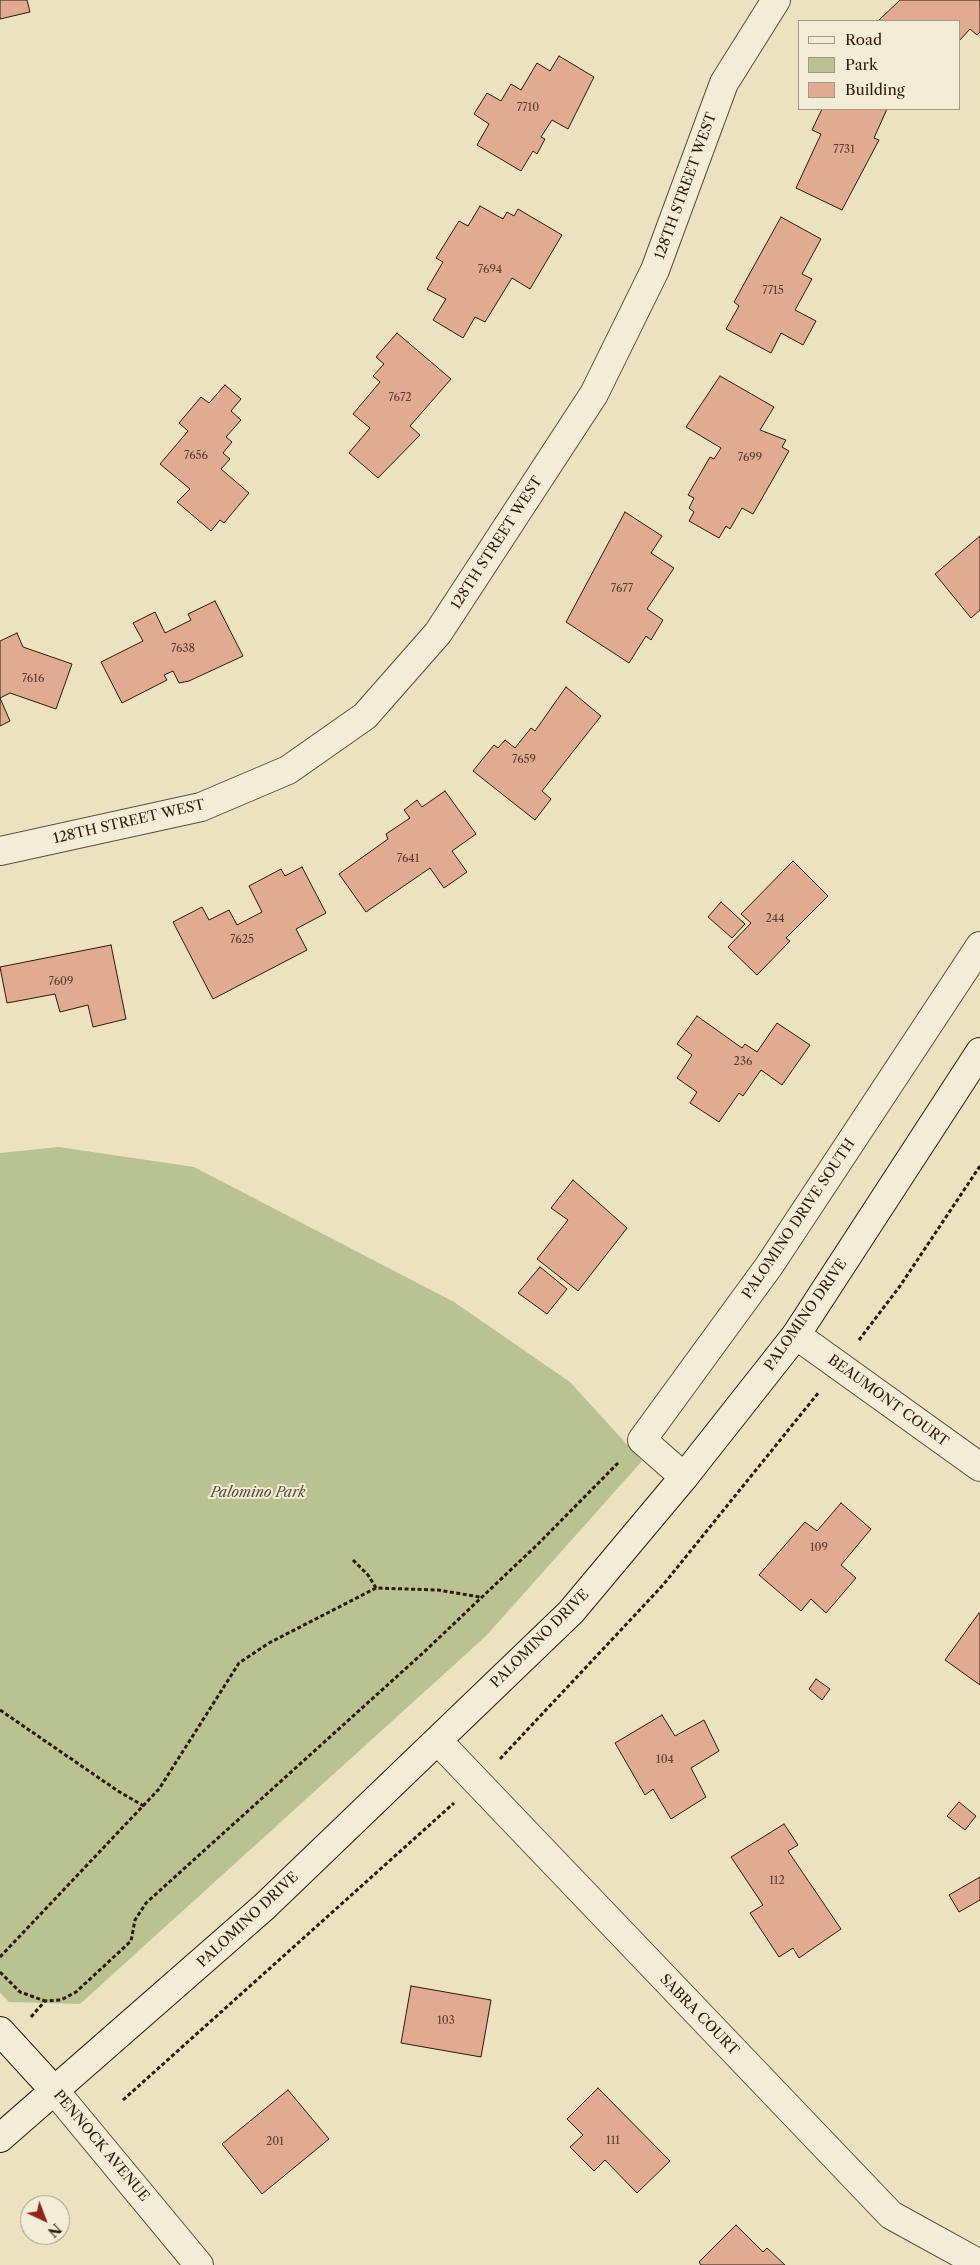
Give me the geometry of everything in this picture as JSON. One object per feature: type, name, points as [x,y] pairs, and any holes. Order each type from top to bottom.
[{"type":"street","name":"128TH STREET WEST","points":[[0,851],[201,807],[288,770],[365,716],[438,633],[594,394],[655,270],[724,83],[776,0]]},
{"type":"street","name":"PALOMINO DRIVE SOUTH","points":[[642,1440],[769,1266],[980,946]]},
{"type":"street","name":"PALOMINO DRIVE","points":[[0,2138],[264,1907],[570,1612],[684,1476],[796,1335],[980,1052]]},
{"type":"street","name":"BEAUMONT COURT","points":[[796,1335],[980,1467]]},
{"type":"street","points":[[642,1440],[684,1476]]},
{"type":"street","name":"SABRA COURT","points":[[438,1741],[891,2215],[980,2264]]},
{"type":"street","name":"PENNOCK AVENUE","points":[[5,2036],[54,2090],[199,2265]]},
{"type":"path","points":[[0,1972],[20,1992],[45,2001],[61,2000],[76,1992],[131,1941],[135,1920],[146,1903],[424,1652],[538,1544],[642,1440]]},
{"type":"path","points":[[353,1560],[368,1575],[376,1588]]},
{"type":"path","points":[[0,1957],[159,1790],[239,1662],[269,1643],[376,1588],[438,1590],[481,1597]]},
{"type":"path","points":[[0,1710],[118,1791],[144,1806]]},
{"type":"path","points":[[5,2036],[45,2001]]},
{"type":"green space","name":"Palomino Park","points":[[59,1147],[194,1167],[454,1302],[570,1382],[642,1461],[486,1636],[80,2004],[9,2002],[0,1993],[0,1153]]},
{"type":"building","points":[[0,0],[27,0],[30,12],[0,19]]},
{"type":"building","points":[[900,0],[980,0],[980,32],[977,35],[970,29],[960,40],[960,20],[879,20]]},
{"type":"building","points":[[559,56],[594,77],[568,129],[552,120],[541,137],[545,139],[537,154],[533,151],[521,171],[477,145],[489,124],[474,114],[487,93],[501,101],[511,84],[521,90],[537,63],[550,71]]},
{"type":"building","points":[[822,110],[887,110],[874,138],[879,140],[842,210],[796,188],[821,134],[812,130]]},
{"type":"building","points":[[480,206],[503,219],[507,212],[514,216],[518,209],[562,235],[530,289],[512,278],[485,322],[475,317],[463,338],[433,320],[446,299],[427,289],[443,262],[436,258],[459,221],[468,226]]},
{"type":"building","points":[[781,217],[821,239],[802,274],[812,279],[795,310],[816,321],[803,345],[781,333],[771,353],[726,329],[739,306],[734,302]]},
{"type":"building","points":[[397,333],[451,379],[410,426],[420,435],[378,478],[349,453],[370,428],[353,414],[380,382],[373,376],[384,364],[376,357]]},
{"type":"building","points":[[720,376],[774,407],[760,430],[786,440],[782,447],[789,451],[753,514],[742,508],[730,529],[726,526],[719,538],[689,521],[694,512],[689,508],[694,498],[688,495],[710,457],[714,459],[721,448],[686,427]]},
{"type":"building","points":[[225,385],[241,399],[231,411],[241,420],[226,437],[232,442],[223,453],[230,459],[221,469],[249,493],[224,523],[220,520],[211,531],[177,502],[190,489],[160,464],[188,431],[179,423],[201,397],[209,403]]},
{"type":"building","points":[[625,512],[662,536],[651,553],[674,568],[647,609],[663,620],[651,640],[646,636],[629,663],[566,622]]},
{"type":"building","points":[[980,536],[980,610],[971,618],[935,574]]},
{"type":"building","points":[[215,601],[243,656],[189,681],[179,683],[173,671],[164,675],[167,680],[122,703],[101,662],[143,641],[133,623],[155,612],[165,633],[191,620],[188,614]]},
{"type":"building","points":[[17,633],[23,647],[72,664],[56,709],[10,693],[0,698],[0,641]]},
{"type":"building","points":[[566,687],[601,716],[542,791],[551,799],[535,820],[473,771],[494,745],[498,748],[505,740],[515,748],[531,728],[535,731]]},
{"type":"building","points":[[0,698],[10,721],[0,726]]},
{"type":"building","points":[[445,791],[476,834],[452,851],[467,872],[444,888],[430,868],[366,912],[339,874],[388,839],[386,834],[410,818],[404,810],[417,800],[422,807]]},
{"type":"building","points":[[793,861],[828,896],[786,938],[790,941],[757,975],[728,947],[751,923],[741,914]]},
{"type":"building","points":[[302,867],[326,913],[296,929],[307,950],[213,999],[173,922],[202,907],[209,920],[229,910],[237,925],[262,912],[249,886],[281,869],[285,876]]},
{"type":"building","points":[[721,902],[745,924],[732,938],[708,917]]},
{"type":"building","points":[[111,945],[126,1019],[93,1027],[88,1005],[60,1012],[55,994],[7,1003],[0,967]]},
{"type":"building","points":[[697,1016],[742,1048],[745,1044],[757,1052],[777,1023],[810,1045],[782,1085],[761,1070],[743,1096],[739,1093],[719,1122],[690,1103],[697,1092],[677,1078],[692,1055],[677,1044]]},
{"type":"building","points":[[573,1180],[627,1228],[578,1291],[537,1259],[568,1220],[551,1208]]},
{"type":"building","points":[[540,1267],[567,1289],[547,1314],[518,1293]]},
{"type":"building","points":[[841,1503],[871,1529],[841,1565],[856,1578],[826,1613],[811,1599],[801,1611],[759,1575],[805,1522],[817,1531]]},
{"type":"building","points":[[980,1614],[980,1685],[945,1660]]},
{"type":"building","points":[[816,1679],[830,1689],[822,1700],[809,1689]]},
{"type":"building","points":[[662,1715],[675,1736],[704,1720],[719,1751],[691,1768],[706,1797],[671,1819],[653,1789],[645,1795],[615,1743]]},
{"type":"building","points":[[959,1802],[976,1816],[965,1830],[947,1816]]},
{"type":"building","points":[[784,1824],[798,1845],[788,1851],[841,1929],[799,1958],[793,1948],[779,1957],[750,1913],[763,1905],[731,1857]]},
{"type":"building","points":[[980,1877],[980,1900],[959,1912],[949,1895]]},
{"type":"building","points":[[411,1986],[491,2000],[481,2057],[401,2043]]},
{"type":"building","points":[[598,2088],[670,2161],[637,2193],[605,2160],[594,2171],[570,2147],[583,2135],[567,2119]]},
{"type":"building","points":[[288,2090],[329,2139],[262,2194],[222,2144]]},
{"type":"building","points":[[736,2225],[763,2252],[767,2248],[785,2265],[701,2265],[699,2262]]}]
